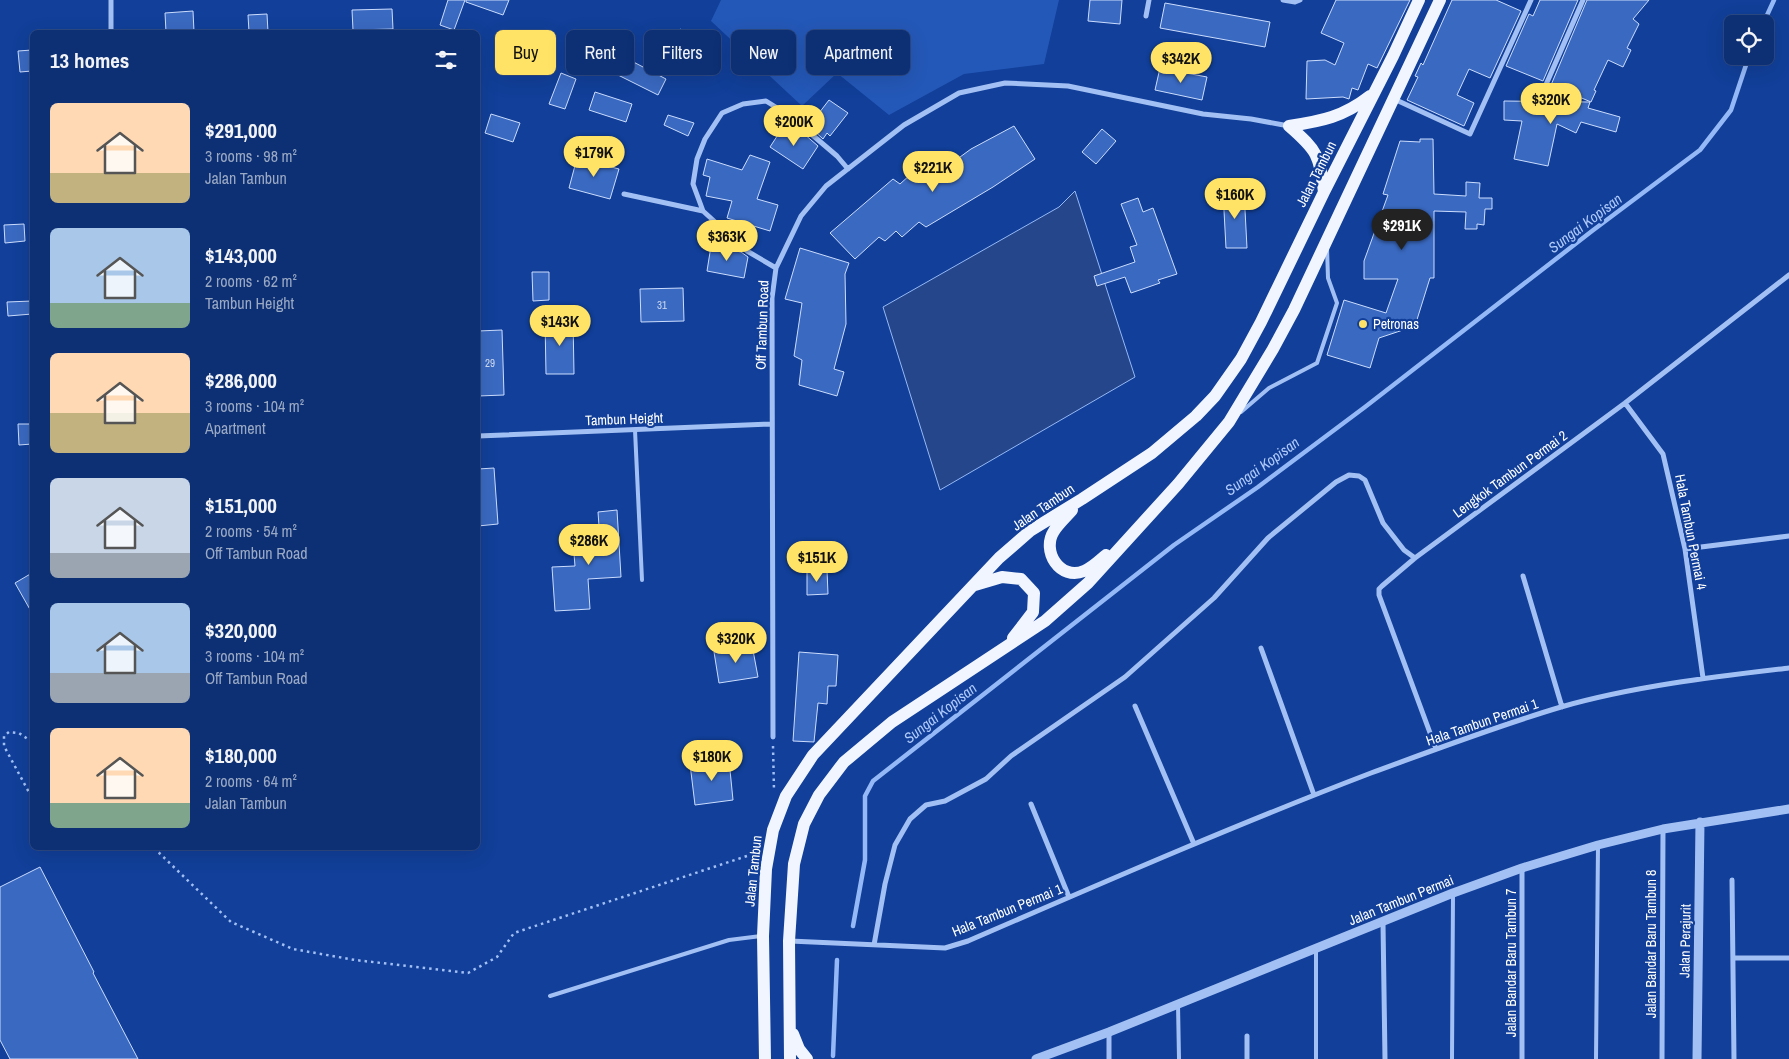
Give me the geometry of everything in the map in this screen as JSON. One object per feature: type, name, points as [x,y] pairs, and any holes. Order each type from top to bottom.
[{"type":"main road","name":"Jalan Tambun","points":[[765,1059],[763,936],[767,854],[773,830],[786,796],[813,755],[999,558],[1030,531],[1152,453],[1196,416],[1216,396],[1241,359],[1261,322],[1419,0]]},
{"type":"main road","points":[[790,1059],[789,941],[794,864],[804,824],[819,795],[844,762],[892,722],[1045,621],[1088,583],[1178,484],[1229,422],[1294,310],[1440,0]]},
{"type":"main road","points":[[1289,126],[1337,116],[1354,108],[1372,95]]},
{"type":"main road","points":[[1289,126],[1310,144],[1320,162],[1324,192]]},
{"type":"main road","points":[[1082,499],[1053,532],[1049,549],[1054,564],[1069,573],[1084,572],[1126,540]]},
{"type":"main road","points":[[975,584],[1002,577],[1021,579],[1034,593],[1033,612],[1006,646]]},
{"type":"main road","points":[[790,1029],[799,1049],[808,1059]]},
{"type":"street","points":[[111,0],[112,30]]},
{"type":"street","points":[[1146,16],[1149,0]]},
{"type":"street","points":[[1283,0],[1295,2],[1300,0]]},
{"type":"street","points":[[1393,98],[1470,134],[1531,0]]},
{"type":"street","points":[[1541,96],[1583,0]]},
{"type":"street","name":"Off Tambun Road","points":[[773,737],[772,298],[776,268],[801,216],[826,186],[904,126],[959,93],[1005,83],[1068,86],[1203,114],[1251,118],[1289,126]]},
{"type":"street","points":[[776,268],[747,251],[703,211],[693,184],[697,159],[706,139],[722,113],[743,104],[766,101],[790,116],[837,156],[848,169]]},
{"type":"street","points":[[624,194],[703,211]]},
{"type":"street","name":"Lengkok Tambun Permai 2","points":[[1436,749],[1379,595],[1379,589],[1415,558],[1625,403],[1789,276]]},
{"type":"street","name":"Hala Tambun Permai 4","points":[[1625,403],[1663,454],[1685,549],[1704,678]]},
{"type":"street","name":"Tambun Height","points":[[480,436],[771,424]]},
{"type":"street","points":[[874,945],[885,884],[895,845],[910,819],[926,805],[945,801],[986,778],[1011,756],[1126,676],[1214,598],[1268,538],[1336,482],[1349,475],[1359,476],[1365,480],[1383,523],[1404,550],[1415,558]]},
{"type":"street","points":[[1685,549],[1789,536]]},
{"type":"street","points":[[1523,576],[1562,707]]},
{"type":"street","points":[[1261,648],[1314,795]]},
{"type":"street","name":"Hala Tambun Permai 1","points":[[789,941],[945,948],[968,941],[1194,844],[1314,795],[1436,749],[1562,707],[1639,689],[1704,678],[1789,668]]},
{"type":"street","points":[[1135,706],[1194,844]]},
{"type":"street","points":[[1031,804],[1069,897]]},
{"type":"street","name":"Jalan Tambun Permai","points":[[1036,1059],[1383,923],[1453,893],[1522,868],[1598,845],[1663,829],[1789,809]]},
{"type":"street","name":"Jalan Perajurit","points":[[1697,1059],[1700,822]]},
{"type":"street","name":"Jalan Bandar Baru Tambun 8","points":[[1662,1059],[1663,829]]},
{"type":"street","name":"Jalan Bandar Baru Tambun 7","points":[[1522,868],[1522,1059]]},
{"type":"street","points":[[1732,880],[1734,1059]]},
{"type":"street","points":[[1383,923],[1385,1059]]},
{"type":"street","points":[[1733,958],[1789,958]]},
{"type":"street","points":[[1109,1032],[1109,1059]]},
{"type":"street","points":[[1247,1036],[1247,1059]]},
{"type":"lane","points":[[1229,422],[1269,388],[1317,363],[1337,303],[1328,278],[1327,239]]},
{"type":"lane","points":[[635,430],[642,580]]},
{"type":"lane","points":[[1596,1059],[1598,845]]},
{"type":"lane","points":[[1452,1059],[1453,893]]},
{"type":"lane","points":[[550,996],[729,940],[763,936]]},
{"type":"lane","points":[[1316,949],[1316,1059]]},
{"type":"lane","points":[[1178,1004],[1179,1059]]},
{"type":"path","points":[[30,741],[19,734],[9,732],[4,736],[4,746],[30,794]]},
{"type":"path","points":[[773,737],[774,794]]},
{"type":"path","points":[[156,850],[231,922],[292,949],[355,960],[468,973],[497,957],[514,933],[734,860],[760,852],[767,854]]},
{"type":"shaded area","points":[[721,0],[1059,0],[1044,64],[964,74],[889,115],[839,75],[910,75],[910,30],[806,30],[806,75],[835,75],[802,106],[769,75],[796,75],[796,30],[731,30],[731,40],[711,21]]},
{"type":"shaded area","points":[[1075,191],[1135,377],[940,490],[883,307],[1059,207]]},
{"type":"building","points":[[448,0],[465,0],[454,30],[440,25]]},
{"type":"building","points":[[466,0],[509,0],[503,15],[466,2]]},
{"type":"building","points":[[1090,0],[1122,0],[1120,24],[1088,21]]},
{"type":"building","points":[[1336,0],[1410,0],[1377,68],[1368,64],[1358,90],[1352,88],[1349,99],[1343,97],[1306,99],[1307,61],[1325,60],[1335,65],[1344,43],[1321,33]]},
{"type":"building","points":[[1452,0],[1496,0],[1521,11],[1490,78],[1469,69],[1457,95],[1474,103],[1464,126],[1407,100],[1418,77],[1415,76],[1421,63],[1423,65]]},
{"type":"building","points":[[1540,0],[1578,0],[1543,81],[1506,66],[1529,14],[1533,16]]},
{"type":"building","points":[[1587,0],[1649,0],[1633,19],[1639,24],[1627,48],[1631,50],[1623,67],[1608,60],[1594,90],[1596,91],[1591,102],[1551,85]]},
{"type":"building","points":[[1165,3],[1270,22],[1265,47],[1160,28]]},
{"type":"building","points":[[392,9],[393,29],[353,30],[352,10]]},
{"type":"building","points":[[193,11],[194,30],[166,30],[165,13]]},
{"type":"building","points":[[267,14],[268,30],[249,30],[248,15]]},
{"type":"building","points":[[30,50],[30,71],[20,72],[18,51]]},
{"type":"building","points":[[634,62],[644,68],[644,75],[658,75],[666,79],[658,95],[618,75],[634,75]]},
{"type":"building","points":[[1160,68],[1207,77],[1202,100],[1155,90]]},
{"type":"building","points":[[561,73],[576,79],[565,109],[549,104]]},
{"type":"building","points":[[595,92],[632,104],[626,122],[589,110]]},
{"type":"building","points":[[829,100],[848,113],[830,136],[827,133],[823,139],[809,126]]},
{"type":"building","points":[[1504,101],[1590,102],[1588,108],[1620,117],[1616,132],[1581,122],[1576,133],[1557,124],[1548,166],[1514,159],[1522,121],[1504,120]]},
{"type":"building","points":[[491,114],[520,123],[513,142],[485,133]]},
{"type":"building","points":[[668,115],[694,123],[688,136],[664,125]]},
{"type":"building","points":[[1014,126],[1035,159],[993,187],[926,227],[919,222],[902,237],[896,231],[885,241],[879,237],[855,259],[830,233],[893,179],[900,184],[922,164],[934,176],[971,149]]},
{"type":"building","points":[[783,127],[799,138],[803,133],[818,146],[803,169],[770,147]]},
{"type":"building","points":[[1102,129],[1116,141],[1096,164],[1082,152]]},
{"type":"building","points":[[1420,139],[1433,139],[1434,194],[1466,196],[1466,182],[1480,183],[1479,198],[1492,198],[1492,209],[1485,209],[1484,225],[1477,224],[1477,229],[1465,229],[1466,212],[1434,211],[1434,278],[1430,278],[1415,326],[1379,338],[1370,368],[1327,355],[1344,300],[1386,313],[1398,279],[1364,279],[1364,261],[1388,195],[1383,194],[1400,141],[1420,142]]},
{"type":"building","points":[[750,155],[770,162],[757,199],[778,205],[770,231],[727,218],[732,201],[706,196],[710,177],[703,175],[707,159],[742,170]]},
{"type":"building","points":[[577,158],[619,169],[610,199],[569,188]]},
{"type":"building","points":[[1244,191],[1247,248],[1226,248],[1223,192]]},
{"type":"building","points":[[1138,198],[1143,212],[1153,208],[1177,274],[1158,280],[1160,283],[1131,293],[1125,277],[1097,286],[1094,276],[1135,262],[1130,247],[1137,245],[1121,204]]},
{"type":"building","points":[[24,224],[25,241],[5,243],[4,225]]},
{"type":"building","points":[[711,246],[741,252],[748,257],[744,278],[707,271]]},
{"type":"building","points":[[800,248],[849,263],[845,274],[846,324],[834,369],[844,372],[837,396],[799,385],[802,360],[794,356],[802,303],[785,299]]},
{"type":"building","points":[[532,272],[549,272],[549,300],[533,301]]},
{"type":"building","points":[[683,288],[684,321],[641,322],[640,289]]},
{"type":"building","points":[[30,301],[30,314],[8,316],[7,302]]},
{"type":"building","points":[[573,319],[574,374],[546,374],[545,320]]},
{"type":"building","points":[[502,330],[504,395],[480,396],[480,331]]},
{"type":"building","points":[[18,424],[30,424],[30,444],[19,445]]},
{"type":"building","points":[[494,468],[498,524],[480,526],[480,469]]},
{"type":"building","points":[[617,510],[621,577],[588,579],[590,609],[555,611],[552,567],[575,566],[573,542],[600,540],[598,512]]},
{"type":"building","points":[[827,570],[828,594],[807,595],[807,571]]},
{"type":"building","points":[[30,574],[30,609],[15,583]]},
{"type":"building","points":[[752,645],[758,677],[719,683],[714,652]]},
{"type":"building","points":[[799,652],[838,655],[836,686],[828,686],[827,704],[818,703],[814,742],[793,741]]},
{"type":"building","points":[[729,760],[733,800],[695,805],[690,764]]},
{"type":"building","points":[[40,867],[138,1059],[10,1059],[0,1040],[0,887]]},
{"type":"waterway","name":"Sungai Kopisan","points":[[1767,15],[1774,0]]},
{"type":"waterway","name":"Sungai Kopisan","points":[[853,926],[865,860],[865,796],[873,781],[1174,545],[1258,487],[1365,407],[1700,150],[1731,110],[1746,65]]},
{"type":"waterway","points":[[833,1056],[837,960]]},
{"type":"place","name":"Petronas","points":[[1363,324]]}]
